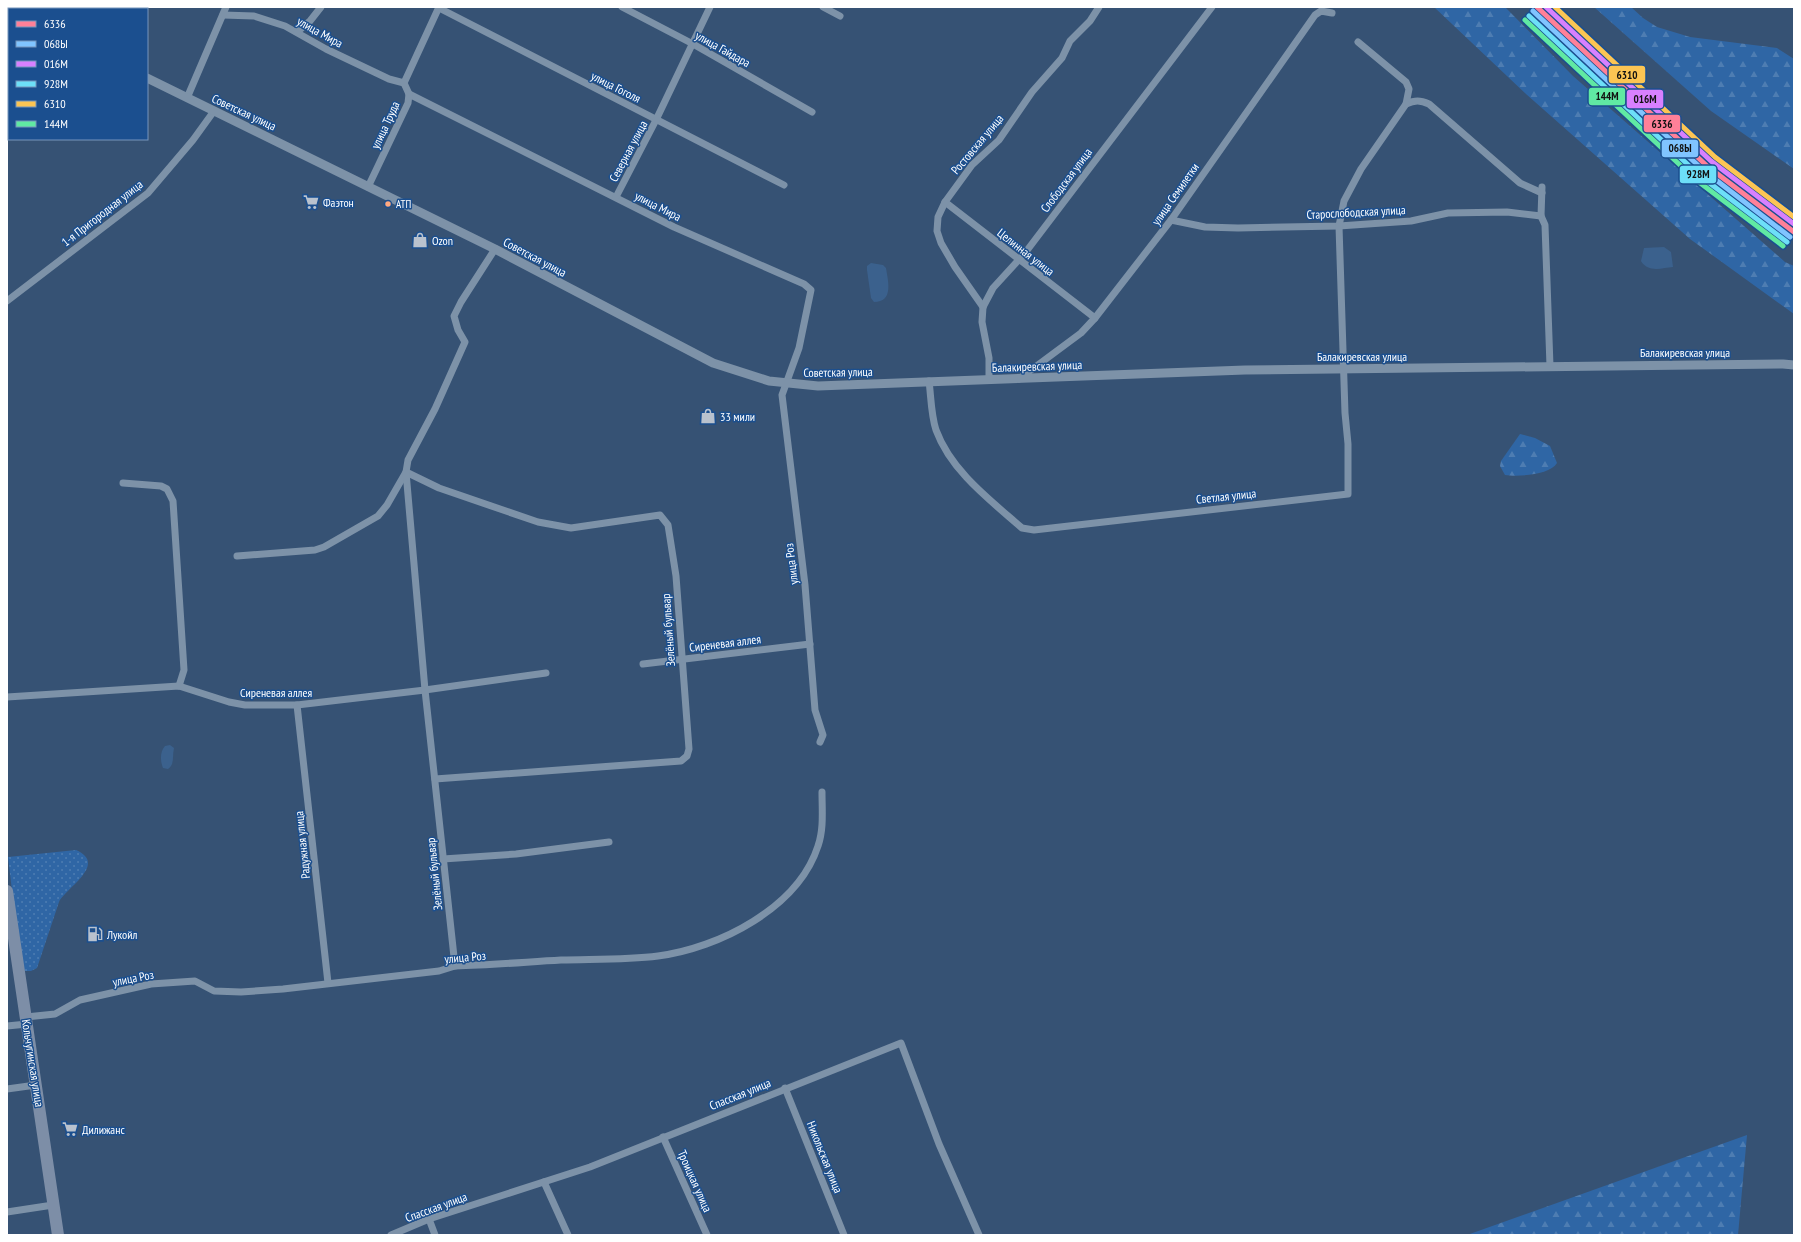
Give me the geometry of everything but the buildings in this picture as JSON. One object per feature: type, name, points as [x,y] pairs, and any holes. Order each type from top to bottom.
[{"type":"main road","name":"Кольчугинская улица","points":[[7,898],[27,1020],[58,1235]]},
{"type":"street","points":[[187,98],[226,7]]},
{"type":"street","points":[[297,32],[310,21],[321,7]]},
{"type":"street","name":"улица Гайдара","points":[[622,7],[693,44],[812,112]]},
{"type":"street","name":"Северная улица","points":[[616,197],[656,120],[710,7]]},
{"type":"street","points":[[823,7],[840,16]]},
{"type":"street","name":"Ростовская улица","points":[[983,307],[955,267],[941,243],[937,231],[938,217],[945,202],[972,165],[999,140],[1032,92],[1062,58],[1070,41],[1090,21],[1099,7]]},
{"type":"street","name":"Слободская улица","points":[[989,380],[989,358],[982,322],[983,307],[993,288],[1018,259],[1212,7]]},
{"type":"street","points":[[404,83],[439,8]]},
{"type":"street","name":"улица Гоголя","points":[[439,8],[784,185]]},
{"type":"street","name":"улица Семилетки","points":[[1019,379],[1076,337],[1095,318],[1171,220],[1315,15],[1321,11],[1332,12]]},
{"type":"street","name":"улица Мира","points":[[222,15],[254,16],[285,26],[326,49],[389,79],[404,83]]},
{"type":"street","points":[[1358,42],[1406,82],[1410,89],[1406,104]]},
{"type":"street","name":"Советская улица","points":[[148,78],[260,132],[495,249],[713,363],[769,381],[786,384],[818,386],[929,381]]},
{"type":"street","name":"улица Труда","points":[[368,187],[408,103],[410,94],[404,83]]},
{"type":"street","name":"улица Мира","points":[[410,94],[674,227],[804,284],[811,290],[799,348],[786,384]]},
{"type":"street","points":[[1406,104],[1414,100],[1422,100],[1429,104],[1520,183],[1542,190],[1541,216],[1545,225],[1550,366]]},
{"type":"street","name":"Светлая улица","points":[[929,381],[935,428],[948,455],[969,480],[1022,528],[1034,530],[1348,494],[1348,444],[1339,226],[1344,201],[1361,169],[1406,104]]},
{"type":"street","name":"1-я Пригородная улица","points":[[7,301],[148,193],[193,140],[214,111]]},
{"type":"street","name":"Целинная улица","points":[[945,202],[1095,318]]},
{"type":"street","name":"Старослободская улица","points":[[1171,220],[1206,227],[1339,226],[1411,221],[1448,214],[1507,212],[1541,216]]},
{"type":"street","points":[[237,556],[315,550],[324,547],[378,516],[387,505],[406,472],[408,460],[435,409],[465,342],[458,330],[454,316],[461,302],[495,249]]},
{"type":"street","name":"Балакиревская улица","points":[[929,381],[1344,368],[1794,365]]},
{"type":"street","name":"улица Роз","points":[[786,384],[782,395],[805,585],[815,710],[823,736],[820,742]]},
{"type":"street","name":"Зелёный бульвар","points":[[406,472],[439,488],[545,524],[571,528],[660,515],[668,525],[676,576],[689,749],[687,756],[681,761],[435,779]]},
{"type":"street","name":"Зелёный бульвар","points":[[406,472],[425,690],[455,966]]},
{"type":"street","points":[[123,483],[161,486],[167,489],[173,501],[184,670],[179,686]]},
{"type":"street","name":"Сиреневая аллея","points":[[643,664],[810,644]]},
{"type":"street","name":"Сиреневая аллея","points":[[7,697],[179,686],[229,702],[245,705],[297,705],[425,690],[546,673]]},
{"type":"street","name":"Радужная улица","points":[[297,705],[328,983]]},
{"type":"street","name":"улица Роз","points":[[7,1026],[56,1014],[80,1000],[151,984],[195,981],[214,991],[241,992],[283,989],[439,971],[455,966],[658,956],[694,948],[712,942],[768,910],[790,894],[805,876],[818,846],[823,819],[822,792]]},
{"type":"street","points":[[444,859],[516,854],[609,842]]},
{"type":"street","name":"Спасская улица","points":[[391,1235],[429,1220],[590,1167],[784,1088],[901,1043],[939,1144],[979,1235]]},
{"type":"street","points":[[7,1089],[36,1085]]},
{"type":"street","name":"Никольская улица","points":[[784,1088],[844,1235]]},
{"type":"street","name":"Троицкая улица","points":[[664,1137],[707,1235]]},
{"type":"street","points":[[544,1182],[568,1235]]},
{"type":"street","points":[[7,1212],[53,1205]]},
{"type":"street","points":[[429,1220],[435,1235]]},
{"type":"green space","points":[[1434,7],[1505,7],[1573,76],[1785,262],[1794,266],[1794,314],[1690,239],[1526,94]]},
{"type":"green space","points":[[1594,7],[1631,7],[1643,18],[1657,27],[1690,37],[1777,48],[1794,59],[1794,169],[1711,111]]},
{"type":"green space","points":[[1520,434],[1535,438],[1550,446],[1557,463],[1553,467],[1541,473],[1518,476],[1505,475],[1500,466],[1501,461]]},
{"type":"green space","points":[[76,850],[85,856],[88,862],[87,869],[59,902],[37,968],[31,971],[24,971],[21,966],[8,857]]},
{"type":"green space","points":[[1747,1135],[1738,1235],[1467,1235]]},
{"type":"shaded area","points":[[1664,247],[1671,252],[1673,267],[1656,269],[1647,267],[1641,261],[1644,248]]},
{"type":"shaded area","points":[[871,263],[883,265],[886,268],[888,279],[888,290],[885,299],[874,302],[871,298],[867,270],[867,266]]},
{"type":"shaded area","points":[[170,745],[174,748],[172,765],[168,769],[163,768],[161,756],[165,746]]},
{"type":"transit line","name":"6336","points":[[1537,7],[1707,166],[1794,232]]},
{"type":"transit line","name":"016М","points":[[1546,7],[1711,161],[1794,224]]},
{"type":"transit line","name":"6310","points":[[1555,7],[1715,157],[1794,217]]},
{"type":"transit line","name":"068Ы","points":[[1533,11],[1703,170],[1790,237]]},
{"type":"transit line","name":"928М","points":[[1529,16],[1699,175],[1787,242]]},
{"type":"transit line","name":"144М","points":[[1525,20],[1695,179],[1783,246]]},
{"type":"place","name":"Фаэтон","points":[[311,202]]},
{"type":"place","name":"АТП","points":[[388,204]]},
{"type":"place","name":"Ozon","points":[[420,240]]},
{"type":"place","name":"33 мили","points":[[708,416]]},
{"type":"place","name":"Лукойл","points":[[95,934]]},
{"type":"place","name":"Дилижанс","points":[[70,1129]]}]
